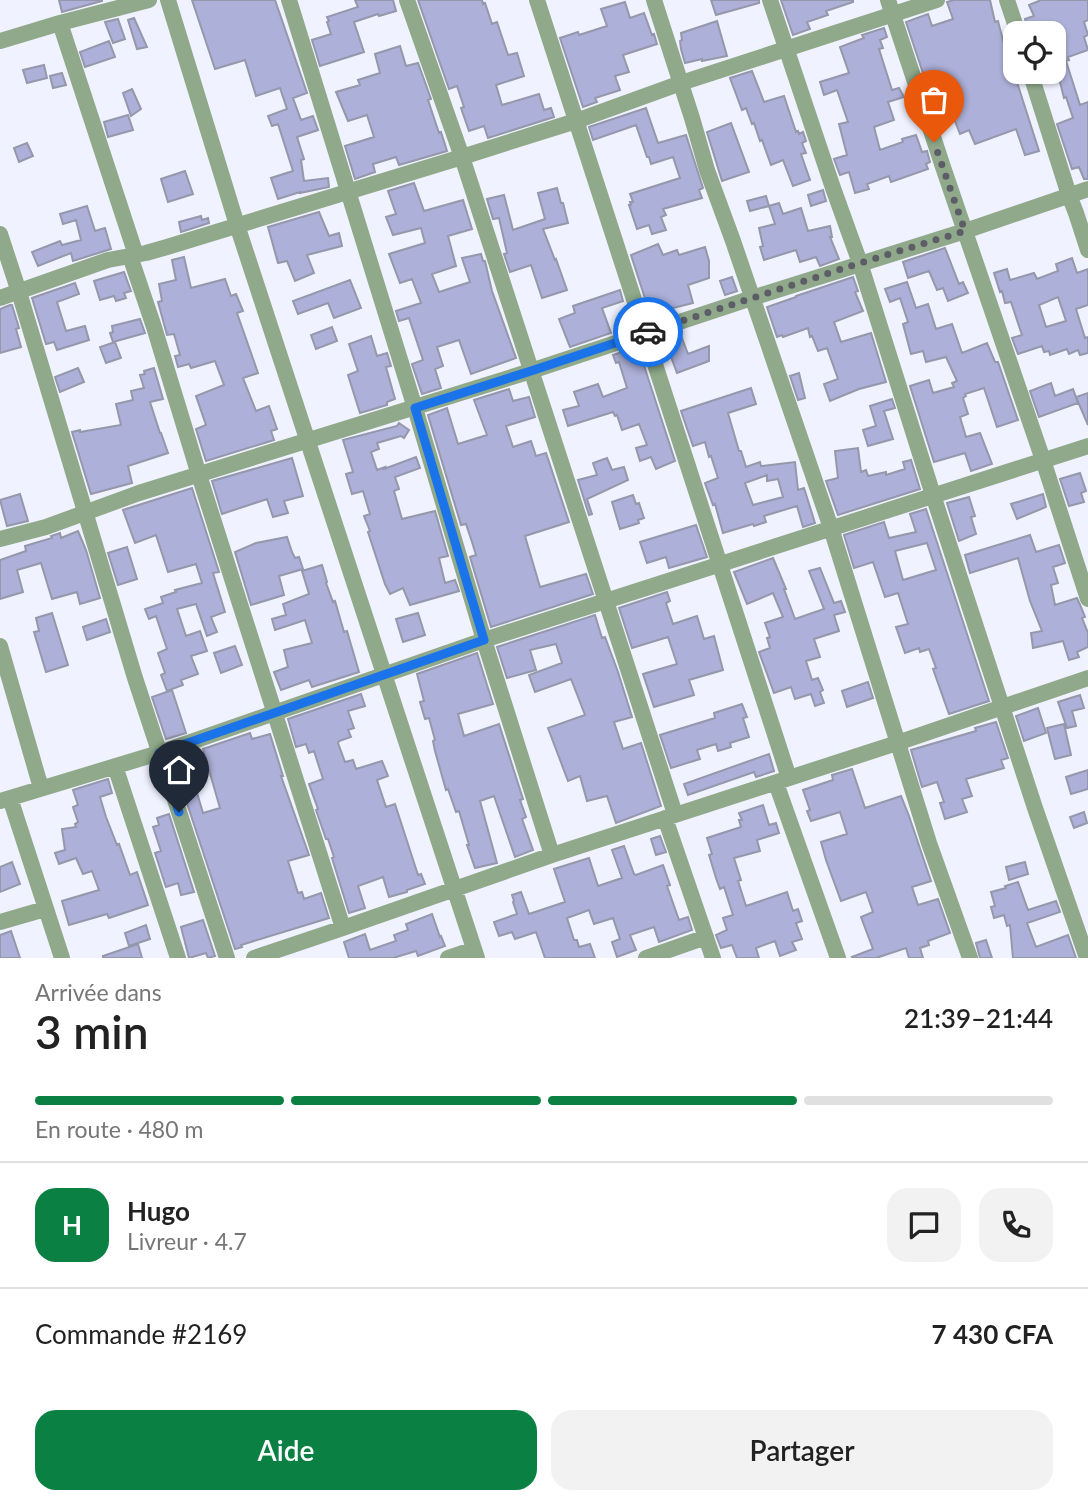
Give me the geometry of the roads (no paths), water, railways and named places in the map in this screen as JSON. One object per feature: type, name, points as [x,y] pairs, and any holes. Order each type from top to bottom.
[{"type":"street","points":[[0,41],[149,0]]},
{"type":"street","points":[[168,0],[237,225],[476,954],[448,958]]},
{"type":"street","points":[[289,0],[552,855]]},
{"type":"street","points":[[407,0],[462,158],[607,602],[713,958]]},
{"type":"street","points":[[537,0],[720,565],[782,780],[838,958]]},
{"type":"street","points":[[654,0],[707,170],[831,528],[929,843],[970,958]]},
{"type":"street","points":[[771,0],[860,263],[1035,808],[1087,958]]},
{"type":"street","points":[[0,298],[108,260],[167,247],[576,121],[786,49],[890,7],[937,0]]},
{"type":"street","points":[[1007,0],[1014,21]]},
{"type":"street","points":[[890,7],[1088,599]]},
{"type":"street","points":[[60,23],[199,475],[343,928]]},
{"type":"street","points":[[1034,84],[1088,250]]},
{"type":"street","points":[[0,539],[46,527],[139,493],[531,371],[1088,189]]},
{"type":"street","points":[[0,234],[159,753],[228,958]]},
{"type":"street","points":[[62,958],[5,799],[159,753],[484,640],[1088,446]]},
{"type":"street","points":[[0,646],[41,788]]},
{"type":"street","points":[[254,958],[552,855],[1088,678]]},
{"type":"street","points":[[114,766],[178,958]]},
{"type":"street","points":[[0,922],[45,909]]},
{"type":"street","points":[[646,958],[706,937]]}]
